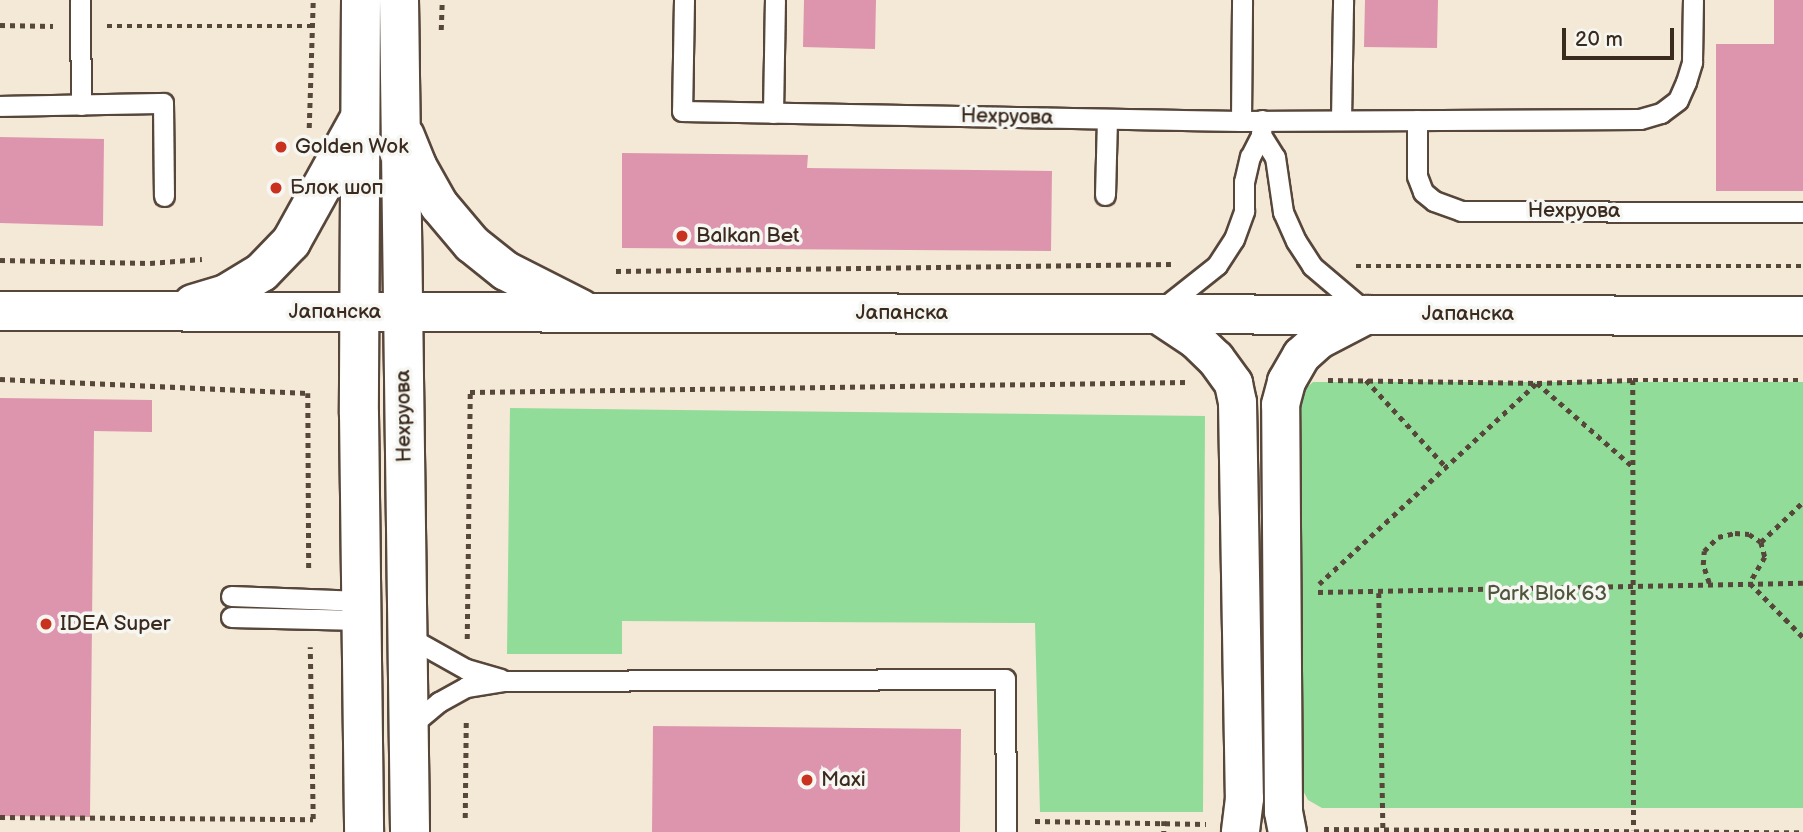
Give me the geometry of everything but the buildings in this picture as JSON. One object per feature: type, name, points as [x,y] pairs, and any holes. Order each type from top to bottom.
[{"type":"street","points":[[361,0],[359,312],[364,832]]},
{"type":"street","name":"Нехруова","points":[[399,0],[398,118],[410,832]]},
{"type":"street","points":[[166,311],[226,294],[262,272],[291,242],[360,118]]},
{"type":"street","points":[[398,118],[417,166],[439,205],[472,244],[506,271],[589,313]]},
{"type":"street","name":"Јапанска","points":[[0,311],[1803,316]]},
{"type":"street","points":[[1156,313],[1195,338],[1215,358],[1234,383],[1237,402],[1244,798],[1226,828]]},
{"type":"street","points":[[1304,830],[1283,811],[1280,404],[1286,381],[1301,355],[1319,340],[1367,314]]},
{"type":"lane","points":[[80,0],[81,105]]},
{"type":"lane","name":"Нехруова","points":[[684,0],[682,111],[1241,121],[1262,128],[1341,120],[1640,119],[1661,113],[1678,100],[1692,62],[1692,0]]},
{"type":"lane","points":[[773,113],[775,0]]},
{"type":"lane","points":[[1241,121],[1242,0]]},
{"type":"lane","points":[[1341,120],[1343,0]]},
{"type":"lane","points":[[0,106],[163,103],[164,196]]},
{"type":"lane","points":[[1105,195],[1107,119]]},
{"type":"lane","name":"Нехруова","points":[[1417,120],[1417,176],[1423,191],[1434,201],[1461,211],[1803,212]]},
{"type":"lane","points":[[1156,313],[1217,265],[1237,230],[1244,211],[1244,182],[1250,157],[1262,128]]},
{"type":"lane","points":[[1262,128],[1275,157],[1283,212],[1296,241],[1312,266],[1367,314]]},
{"type":"lane","points":[[232,596],[309,609],[361,611]]},
{"type":"lane","points":[[231,617],[309,609]]},
{"type":"lane","points":[[407,636],[466,678],[505,681],[1005,679],[1006,832]]},
{"type":"lane","points":[[409,727],[466,678]]},
{"type":"path","points":[[309,135],[313,0]]},
{"type":"path","points":[[440,40],[442,0]]},
{"type":"path","points":[[0,25],[313,26]]},
{"type":"path","points":[[0,260],[150,263],[210,258]]},
{"type":"path","points":[[601,271],[1217,265]]},
{"type":"path","points":[[1312,266],[1803,266]]},
{"type":"path","points":[[0,379],[308,393],[313,819],[0,817]]},
{"type":"path","points":[[1366,379],[1446,467]]},
{"type":"path","points":[[1319,380],[1537,383],[1803,380]]},
{"type":"path","points":[[1633,380],[1633,830]]},
{"type":"path","points":[[465,818],[470,392],[1199,382]]},
{"type":"path","points":[[1537,383],[1632,465]]},
{"type":"path","points":[[1537,383],[1310,592],[1379,593],[1709,583],[1803,583]]},
{"type":"path","points":[[1761,542],[1803,502]]},
{"type":"path","points":[[1709,583],[1703,565],[1704,551],[1718,537],[1735,533],[1749,534],[1761,542],[1765,557],[1750,583]]},
{"type":"path","points":[[1750,583],[1803,637]]},
{"type":"path","points":[[1379,593],[1383,830]]},
{"type":"path","points":[[1035,832],[1035,820],[1164,821],[1226,828]]},
{"type":"path","points":[[1164,821],[1164,832]]},
{"type":"path","points":[[1304,830],[1803,832]]},
{"type":"green space","name":"Park Blok 63","points":[[1313,382],[1803,382],[1803,808],[1322,808],[1308,800],[1301,787],[1291,416],[1299,394]]},
{"type":"green space","points":[[510,408],[1205,416],[1203,812],[1040,812],[1035,623],[622,621],[622,654],[507,654]]},
{"type":"place","name":"Golden Wok","points":[[281,147]]},
{"type":"place","name":"Блок шоп","points":[[276,188]]},
{"type":"place","name":"Balkan Bet","points":[[682,236]]},
{"type":"place","name":"IDEA Super","points":[[46,624]]},
{"type":"place","name":"Maxi","points":[[807,780]]}]
